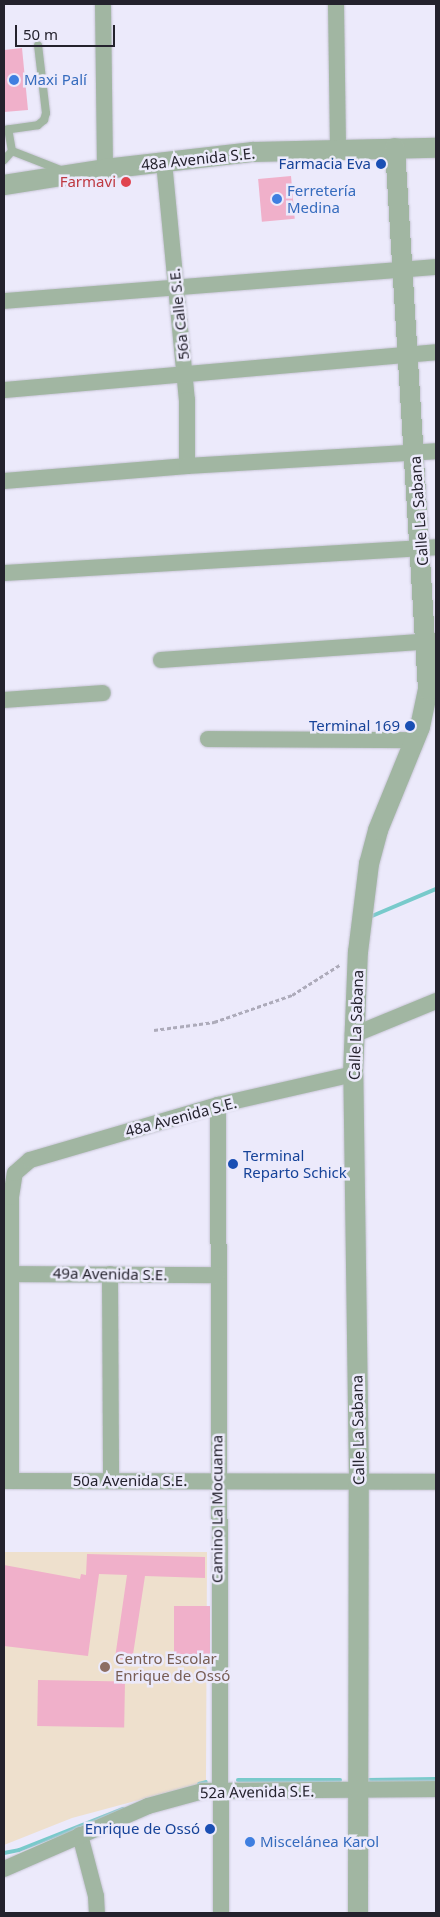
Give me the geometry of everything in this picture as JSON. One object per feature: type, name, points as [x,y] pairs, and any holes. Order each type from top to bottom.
[{"type":"street","points":[[103,4],[104,169]]},
{"type":"street","points":[[336,4],[338,148]]},
{"type":"street","name":"48a Avenida S.E.","points":[[4,186],[104,169],[253,152],[338,148],[436,148]]},
{"type":"street","name":"Calle La Sabana","points":[[358,1913],[359,1480],[353,1074],[358,952],[369,864],[378,830],[429,705],[428,690],[432,642],[429,548],[415,454],[395,148]]},
{"type":"street","name":"56a Calle S.E.","points":[[164,162],[185,376],[187,466]]},
{"type":"street","points":[[4,301],[436,267]]},
{"type":"street","points":[[4,390],[185,376],[436,352]]},
{"type":"street","points":[[4,481],[187,466],[415,454],[436,451]]},
{"type":"street","points":[[4,574],[429,548]]},
{"type":"street","points":[[161,660],[432,642]]},
{"type":"street","points":[[4,700],[103,693]]},
{"type":"street","points":[[208,739],[415,740]]},
{"type":"street","points":[[354,1035],[436,1000]]},
{"type":"street","name":"48a Avenida S.E.","points":[[7,1273],[10,1197],[15,1173],[30,1160],[218,1106],[353,1074]]},
{"type":"street","name":"Camino La Mocuama","points":[[218,1106],[217,1481],[221,1913]]},
{"type":"street","points":[[7,1273],[8,1482]]},
{"type":"street","name":"49a Avenida S.E.","points":[[7,1273],[217,1275]]},
{"type":"street","points":[[110,1274],[111,1481]]},
{"type":"street","name":"50a Avenida S.E.","points":[[8,1482],[359,1480],[436,1482]]},
{"type":"street","name":"52a Avenida S.E.","points":[[4,1869],[148,1806],[203,1791],[436,1789]]},
{"type":"street","points":[[80,1835],[96,1896],[97,1913]]},
{"type":"lane","points":[[12,151],[6,130],[38,125],[44,120],[46,113],[38,45]]},
{"type":"lane","points":[[4,160],[12,151]]},
{"type":"lane","points":[[12,151],[72,175]]},
{"type":"path","points":[[154,1030],[214,1022],[292,994],[358,952]]},
{"type":"shaded area","name":"Centro Escolar Enrique de Ossó","points":[[4,1552],[207,1552],[206,1782],[72,1818],[4,1845]]},
{"type":"building","name":"Maxi Palí","points":[[22,48],[28,110],[4,112],[4,50]]},
{"type":"building","name":"Ferretería Medina","points":[[291,176],[295,219],[262,222],[258,179]]},
{"type":"building","points":[[87,1554],[205,1557],[205,1578],[145,1576],[132,1661],[115,1658],[127,1575],[99,1574],[88,1656],[4,1646],[4,1565],[80,1579],[81,1574],[86,1575]]},
{"type":"building","points":[[174,1606],[210,1606],[210,1654],[174,1654]]},
{"type":"building","points":[[38,1680],[125,1682],[124,1728],[37,1726]]},
{"type":"waterway","points":[[372,916],[436,889]]},
{"type":"waterway","points":[[368,1780],[436,1779]]},
{"type":"waterway","points":[[238,1780],[340,1780]]},
{"type":"waterway","points":[[199,1784],[206,1782]]},
{"type":"waterway","points":[[4,1853],[19,1850],[123,1809]]},
{"type":"place","name":"Maxi Palí","points":[[14,80]]},
{"type":"place","name":"Farmacia Eva","points":[[381,164]]},
{"type":"place","name":"Farmavi","points":[[126,182]]},
{"type":"place","name":"Ferretería Medina","points":[[277,199]]},
{"type":"place","name":"Terminal 169","points":[[410,726]]},
{"type":"place","name":"Terminal Reparto Schick","points":[[233,1164]]},
{"type":"place","name":"Centro Escolar Enrique de Ossó","points":[[105,1667]]},
{"type":"place","name":"Enrique de Ossó","points":[[210,1829]]},
{"type":"place","name":"Miscelánea Karol","points":[[250,1842]]}]
